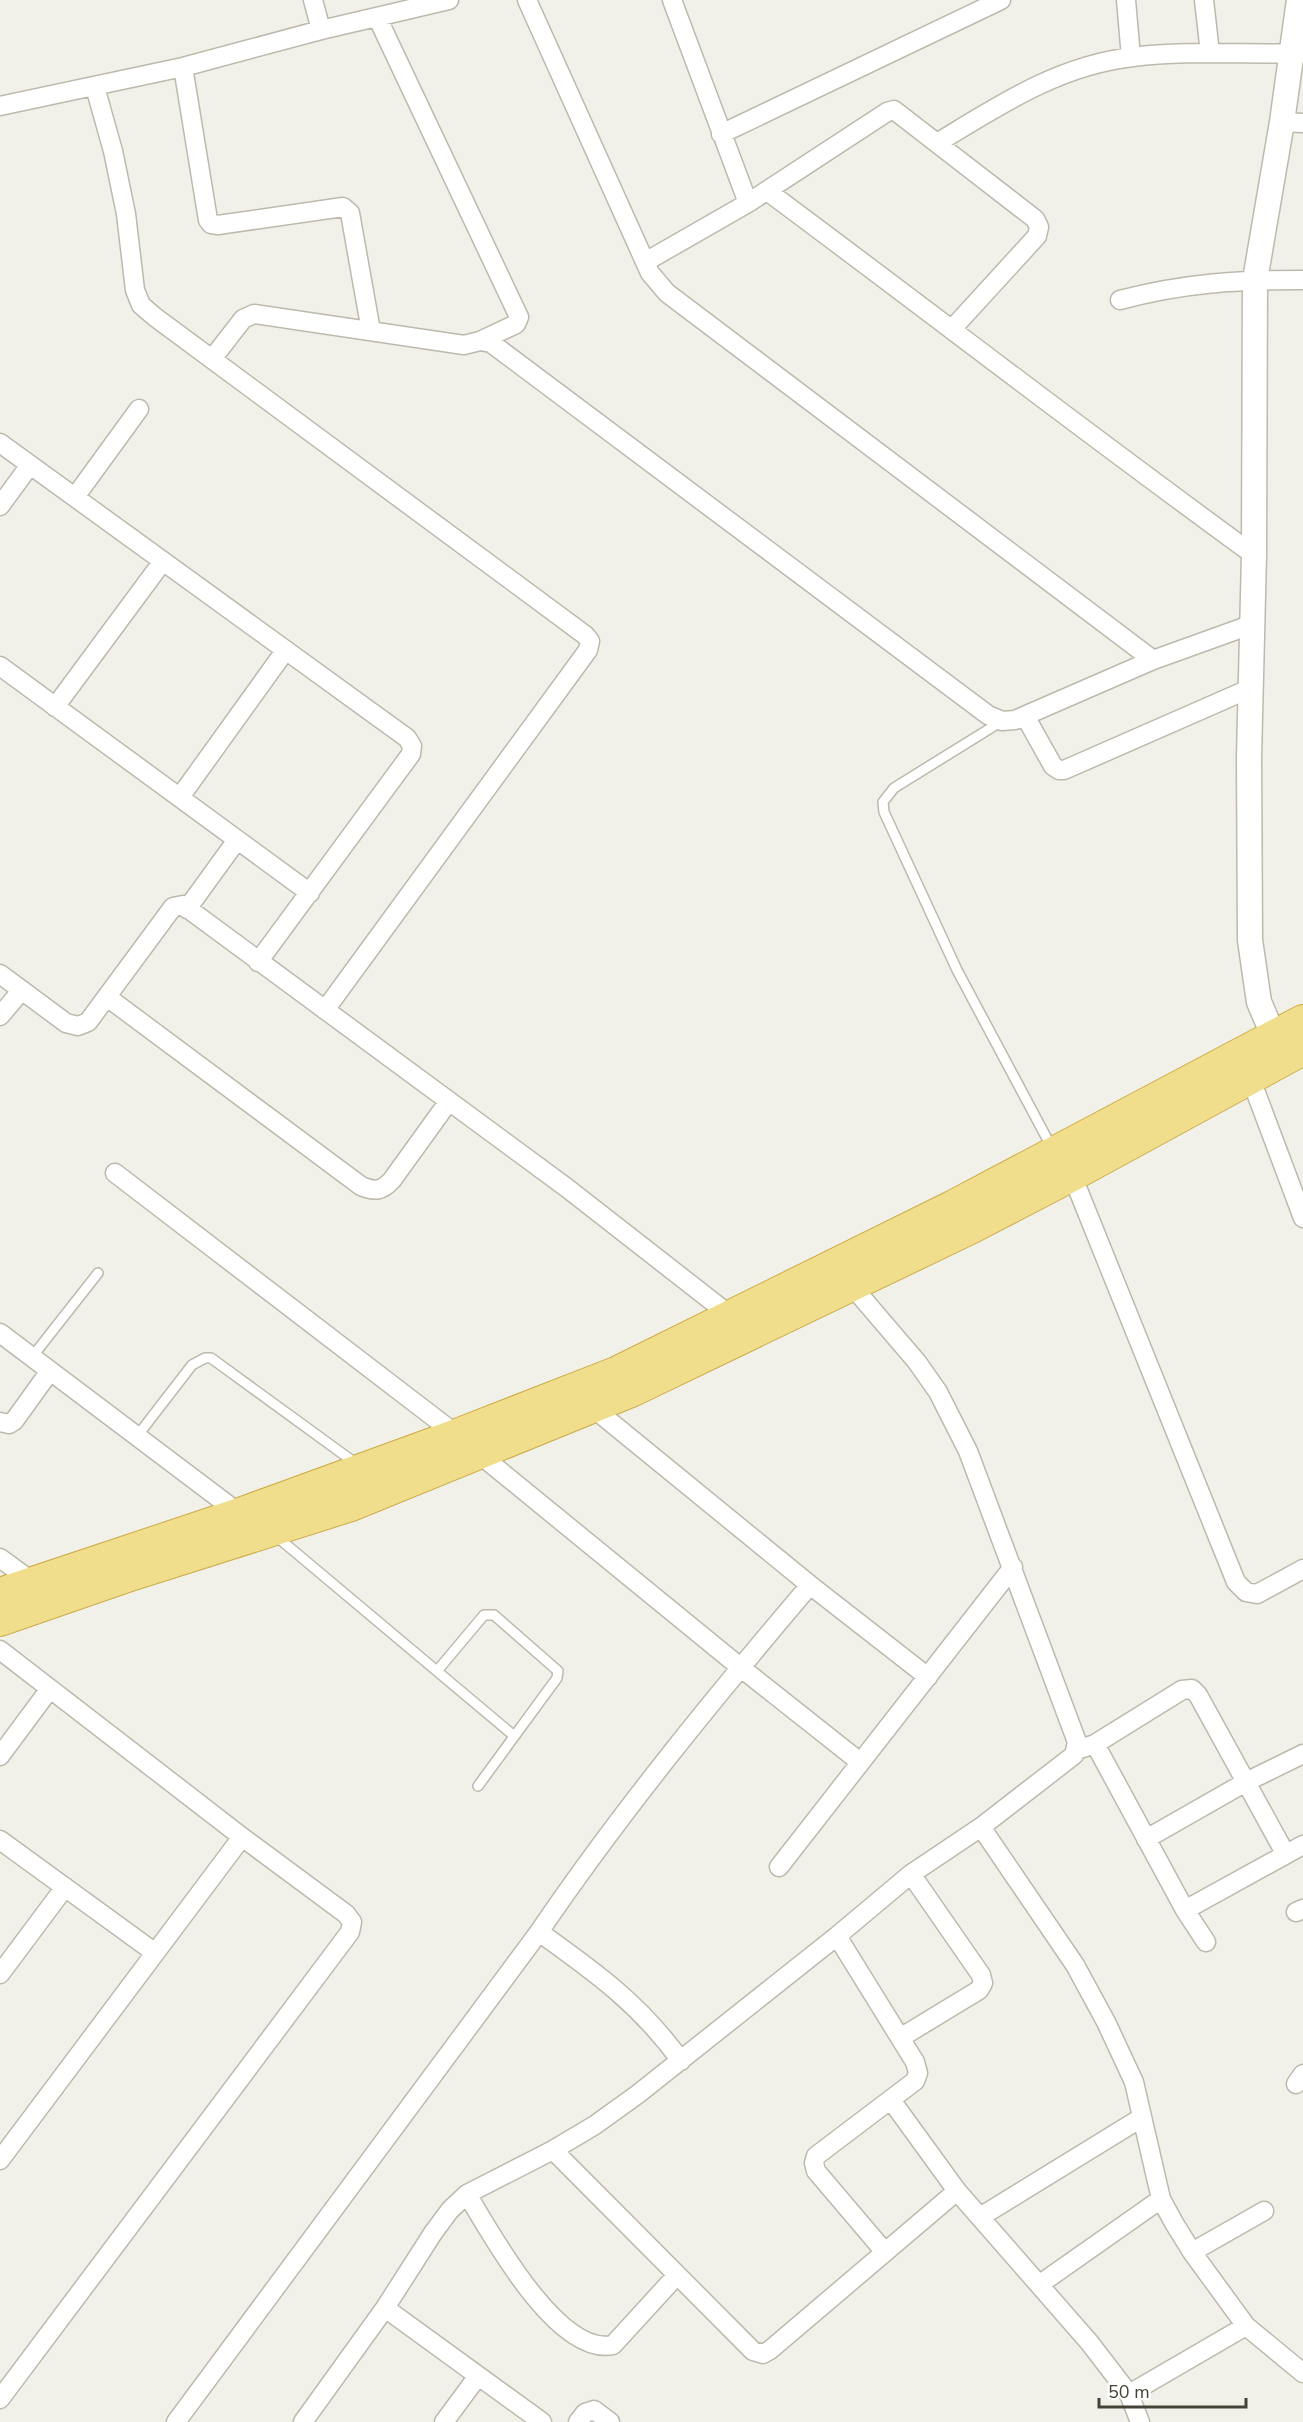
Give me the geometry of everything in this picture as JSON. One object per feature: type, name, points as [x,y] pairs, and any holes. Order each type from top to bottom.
[{"type":"highway","points":[[0,1594],[240,1514],[363,1469],[468,1444],[592,1407],[632,1391],[737,1327],[954,1206],[1063,1164],[1250,1077],[1287,1048],[1303,1021]]},
{"type":"highway","points":[[0,1620],[133,1574],[351,1505],[468,1444],[616,1373],[852,1286],[1063,1164],[1287,1048]]},
{"type":"street","points":[[313,0],[321,30]]},
{"type":"street","points":[[0,106],[183,67],[321,30],[448,0]]},
{"type":"street","points":[[527,0],[650,273],[667,293],[1153,660]]},
{"type":"street","points":[[672,0],[748,202]]},
{"type":"street","points":[[1126,0],[1131,57]]},
{"type":"street","points":[[1204,0],[1210,53]]},
{"type":"street","points":[[1287,1048],[1263,1011],[1256,986],[1250,940],[1255,280],[1293,122],[1299,0]]},
{"type":"street","points":[[721,134],[991,2]]},
{"type":"street","points":[[212,359],[248,315],[464,345],[480,341],[516,324],[519,317],[378,18]]},
{"type":"street","points":[[937,144],[1025,90],[1079,69],[1131,57],[1210,53],[1297,54]]},
{"type":"street","points":[[183,67],[208,220],[211,224],[218,225],[343,207],[347,209],[350,213],[371,331]]},
{"type":"street","points":[[95,87],[113,151],[126,214],[135,290],[141,304],[585,634],[590,641],[588,650],[326,1010]]},
{"type":"street","points":[[645,262],[767,191],[887,112],[894,110],[1035,219],[1039,227],[1037,236],[952,328]]},
{"type":"street","points":[[767,191],[952,328],[1124,461],[1254,555]]},
{"type":"street","points":[[1120,300],[1161,289],[1206,282],[1303,280]]},
{"type":"street","points":[[480,341],[491,343],[988,715],[1002,721],[1015,720],[1153,660],[1252,624]]},
{"type":"street","points":[[75,498],[139,409]]},
{"type":"street","points":[[0,443],[407,738],[412,746],[411,753],[258,962]]},
{"type":"street","points":[[0,506],[30,465]]},
{"type":"street","points":[[55,706],[162,561]]},
{"type":"street","points":[[180,797],[285,651]]},
{"type":"street","points":[[0,666],[310,893]]},
{"type":"street","points":[[1024,716],[1053,766],[1064,770],[1251,688]]},
{"type":"street","points":[[188,909],[237,840]]},
{"type":"street","points":[[0,974],[66,1023],[78,1026],[88,1022],[173,907],[183,905],[646,1248],[737,1327]]},
{"type":"street","points":[[0,1016],[22,990]]},
{"type":"street","points":[[107,997],[369,1189],[377,1191],[385,1188],[448,1101]]},
{"type":"street","points":[[1250,1077],[1303,1218]]},
{"type":"street","points":[[1063,1164],[1236,1582],[1246,1592],[1257,1594],[1303,1569]]},
{"type":"street","points":[[115,1173],[468,1444],[740,1667],[860,1762]]},
{"type":"street","points":[[303,2422],[385,2308],[432,2233],[450,2210],[467,2194],[553,2150],[603,2119],[681,2061],[911,1874],[981,1827],[1074,1755],[1077,1750],[1077,1742],[968,1451],[938,1392],[917,1362],[852,1286]]},
{"type":"street","points":[[0,1334],[138,1435],[240,1514]]},
{"type":"street","points":[[0,1422],[9,1424],[14,1421],[50,1371]]},
{"type":"street","points":[[592,1407],[810,1585],[928,1677]]},
{"type":"street","points":[[0,1558],[34,1583]]},
{"type":"street","points":[[779,1867],[1013,1567]]},
{"type":"street","points":[[176,2422],[538,1932],[593,1853],[740,1667],[810,1585]]},
{"type":"street","points":[[0,1650],[49,1690],[346,1914],[352,1922],[350,1932],[0,2399]]},
{"type":"street","points":[[1077,1750],[1095,1744],[1182,1690],[1192,1689],[1198,1695],[1285,1853]]},
{"type":"street","points":[[0,1756],[49,1690]]},
{"type":"street","points":[[1095,1744],[1185,1910],[1206,1942]]},
{"type":"street","points":[[1146,1839],[1246,1782],[1303,1754]]},
{"type":"street","points":[[981,1827],[1075,1965],[1106,2022],[1134,2082],[1161,2199],[1192,2252],[1246,2326],[1303,2373]]},
{"type":"street","points":[[0,2160],[242,1837]]},
{"type":"street","points":[[0,1840],[154,1952]]},
{"type":"street","points":[[1185,1910],[1303,1845]]},
{"type":"street","points":[[900,2038],[979,1990],[983,1983],[981,1975],[911,1874]]},
{"type":"street","points":[[0,1974],[65,1887]]},
{"type":"street","points":[[538,1932],[600,1975],[636,2006],[661,2033],[681,2061]]},
{"type":"street","points":[[837,1936],[915,2062],[918,2073],[915,2081],[816,2156],[814,2163],[816,2171],[884,2251]]},
{"type":"street","points":[[891,2100],[957,2191],[1089,2342],[1129,2394],[1140,2422]]},
{"type":"street","points":[[980,2217],[1141,2118]]},
{"type":"street","points":[[553,2150],[753,2351],[763,2354],[957,2191]]},
{"type":"street","points":[[467,2194],[510,2267],[526,2287],[551,2315],[568,2329],[594,2344],[602,2347],[613,2345],[677,2275]]},
{"type":"street","points":[[1040,2284],[1161,2199]]},
{"type":"street","points":[[1192,2252],[1264,2211]]},
{"type":"street","points":[[385,2308],[542,2422]]},
{"type":"street","points":[[1129,2394],[1246,2326]]},
{"type":"street","points":[[444,2422],[478,2376]]},
{"type":"street","points":[[578,2422],[590,2410],[594,2410],[610,2422]]},
{"type":"lane","points":[[1002,721],[894,788],[883,802],[884,812],[957,970],[1063,1164]]},
{"type":"lane","points":[[32,1357],[99,1273]]},
{"type":"lane","points":[[138,1435],[192,1365],[205,1358],[212,1358],[363,1469]]},
{"type":"lane","points":[[269,1531],[513,1736]]},
{"type":"lane","points":[[437,1671],[484,1615],[494,1615],[558,1671],[557,1678],[478,1786]]}]
